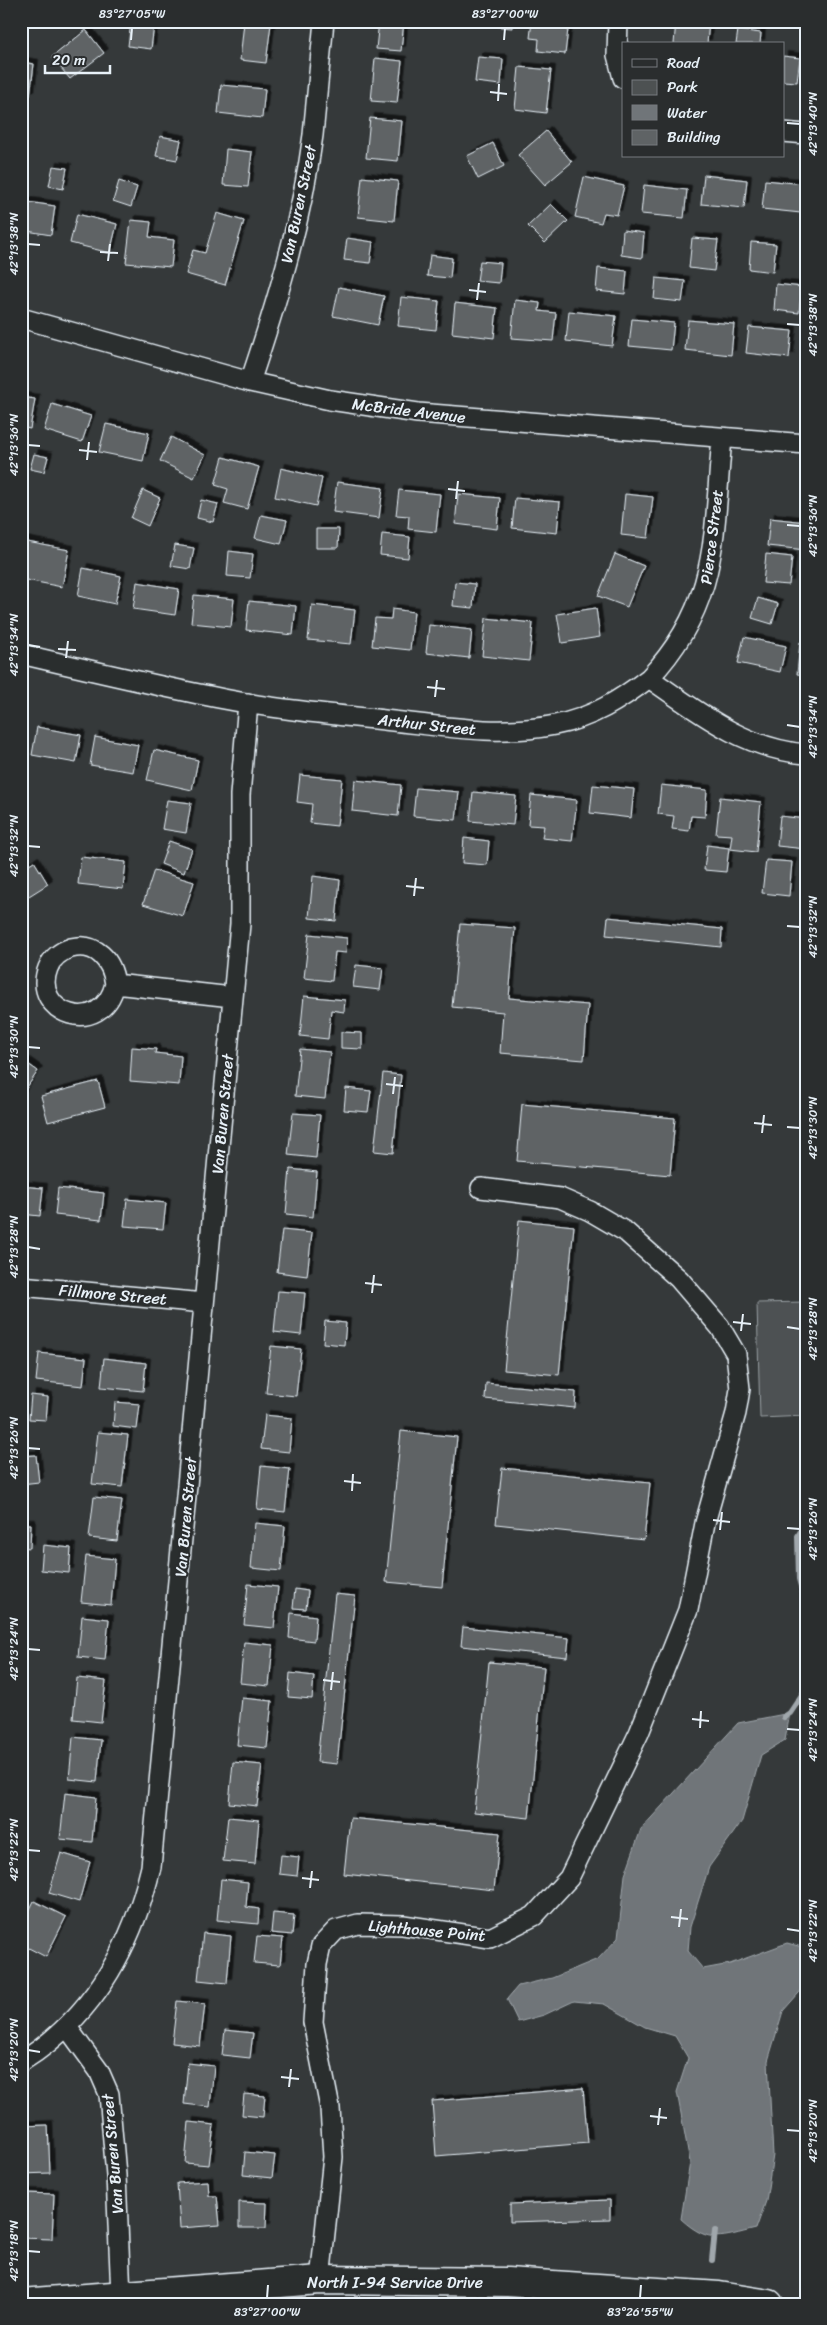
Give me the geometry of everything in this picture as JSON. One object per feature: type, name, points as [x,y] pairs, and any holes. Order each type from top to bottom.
[{"type":"street","name":"Van Buren Street","points":[[250,382],[287,263],[302,194],[312,136],[324,21]]},
{"type":"street","points":[[618,21],[617,55],[622,74]]},
{"type":"street","points":[[784,132],[806,134]]},
{"type":"street","name":"McBride Avenue","points":[[21,318],[250,382],[330,400],[418,413],[806,444]]},
{"type":"street","name":"Pierce Street","points":[[649,678],[667,659],[684,636],[704,590],[712,556],[722,438]]},
{"type":"street","name":"Arthur Street","points":[[21,654],[248,703],[477,730],[517,730],[556,725],[594,713],[618,701],[649,678]]},
{"type":"street","points":[[649,678],[727,731],[761,745],[806,754]]},
{"type":"street","name":"Van Buren Street","points":[[122,2296],[116,2175],[109,2094],[99,2070],[67,2027],[93,1998],[118,1960],[137,1919],[152,1867],[240,924],[240,795],[248,703]]},
{"type":"street","points":[[115,984],[232,997]]},
{"type":"street","name":"Lighthouse Point","points":[[320,2280],[333,2157],[330,2108],[313,2022],[317,1964],[322,1946],[336,1930],[358,1924],[403,1926],[490,1938],[534,1916],[569,1878],[639,1733],[688,1610],[705,1523],[728,1442],[740,1389],[736,1354],[720,1326],[679,1279],[626,1232],[590,1211],[560,1198],[481,1188]]},
{"type":"street","name":"Fillmore Street","points":[[21,1286],[204,1303]]},
{"type":"street","points":[[21,2062],[35,2054],[67,2027]]},
{"type":"street","name":"North I-94 Service Drive","points":[[21,2303],[320,2280],[507,2282],[719,2296],[769,2304]]},
{"type":"green space","points":[[806,1302],[806,1416],[760,1418],[757,1303]]},
{"type":"water","points":[[790,1713],[785,1740],[761,1755],[742,1821],[709,1867],[690,1927],[688,1951],[703,1969],[730,1964],[787,1943],[806,1948],[806,1985],[783,2011],[768,2061],[773,2155],[766,2201],[756,2229],[725,2236],[708,2236],[700,2233],[681,2219],[690,2162],[677,2092],[688,2058],[675,2036],[645,2027],[604,2004],[574,2001],[544,2015],[518,2022],[507,1999],[518,1986],[552,1978],[598,1959],[618,1938],[625,1875],[641,1829],[738,1723]]},
{"type":"building","points":[[379,21],[404,21],[401,51],[376,49]]},
{"type":"building","points":[[482,21],[512,21],[512,28],[482,25]]},
{"type":"building","points":[[532,21],[569,21],[565,54],[538,51],[539,39],[530,38]]},
{"type":"building","points":[[676,21],[709,21],[707,42],[674,42]]},
{"type":"building","points":[[131,22],[154,25],[151,49],[128,46]]},
{"type":"building","points":[[244,22],[271,24],[266,63],[240,60]]},
{"type":"building","points":[[86,30],[104,53],[70,79],[52,57]]},
{"type":"building","points":[[738,30],[761,33],[760,42],[736,42]]},
{"type":"building","points":[[784,56],[800,58],[797,82],[784,81]]},
{"type":"building","points":[[478,57],[503,59],[501,85],[475,82]]},
{"type":"building","points":[[375,58],[402,61],[397,103],[371,101]]},
{"type":"building","points":[[21,62],[34,64],[30,96],[21,95]]},
{"type":"building","points":[[519,67],[551,70],[546,113],[515,109]]},
{"type":"building","points":[[221,85],[265,89],[262,118],[218,113]]},
{"type":"building","points":[[370,118],[402,121],[398,161],[366,158]]},
{"type":"building","points":[[546,131],[572,162],[545,185],[518,155]]},
{"type":"building","points":[[160,136],[181,140],[177,160],[156,156]]},
{"type":"building","points":[[493,143],[504,166],[478,179],[467,156]]},
{"type":"building","points":[[226,149],[252,152],[248,187],[223,185]]},
{"type":"building","points":[[53,166],[67,168],[63,189],[49,186]]},
{"type":"building","points":[[704,175],[747,180],[744,208],[701,204]]},
{"type":"building","points":[[362,177],[398,181],[394,221],[358,217]]},
{"type":"building","points":[[584,177],[624,186],[617,215],[604,213],[601,223],[575,217]]},
{"type":"building","points":[[765,180],[804,184],[801,213],[762,209]]},
{"type":"building","points":[[119,181],[137,187],[131,207],[113,201]]},
{"type":"building","points":[[644,185],[687,190],[684,218],[641,214]]},
{"type":"building","points":[[21,201],[55,206],[51,235],[21,230]]},
{"type":"building","points":[[551,204],[568,221],[545,243],[528,226]]},
{"type":"building","points":[[217,213],[244,221],[225,285],[186,274],[193,250],[205,253]]},
{"type":"building","points":[[77,214],[117,224],[110,253],[70,243]]},
{"type":"building","points":[[131,220],[151,222],[149,237],[174,240],[171,267],[126,263]]},
{"type":"building","points":[[623,230],[644,233],[642,258],[621,255]]},
{"type":"building","points":[[347,238],[373,242],[370,263],[344,260]]},
{"type":"building","points":[[692,238],[718,240],[714,271],[689,268]]},
{"type":"building","points":[[751,242],[776,244],[773,272],[749,269]]},
{"type":"building","points":[[430,255],[452,258],[450,278],[427,276]]},
{"type":"building","points":[[480,261],[501,263],[499,283],[477,281]]},
{"type":"building","points":[[598,268],[627,271],[625,294],[596,291]]},
{"type":"building","points":[[656,278],[685,281],[682,302],[654,299]]},
{"type":"building","points":[[776,284],[802,287],[799,313],[774,310]]},
{"type":"building","points":[[339,287],[384,296],[378,325],[333,316]]},
{"type":"building","points":[[401,297],[439,301],[436,330],[398,326]]},
{"type":"building","points":[[515,300],[540,303],[539,311],[556,313],[553,341],[511,338]]},
{"type":"building","points":[[455,303],[497,308],[494,338],[452,333]]},
{"type":"building","points":[[569,311],[616,316],[612,346],[566,341]]},
{"type":"building","points":[[632,319],[674,323],[671,350],[629,346]]},
{"type":"building","points":[[688,320],[734,324],[731,355],[685,350]]},
{"type":"building","points":[[749,327],[792,331],[789,358],[746,353]]},
{"type":"building","points":[[21,397],[35,399],[30,429],[21,427]]},
{"type":"building","points":[[52,404],[91,416],[82,442],[44,430]]},
{"type":"building","points":[[106,424],[149,433],[143,461],[99,452]]},
{"type":"building","points":[[171,437],[205,455],[194,478],[160,461]]},
{"type":"building","points":[[34,454],[48,457],[44,472],[30,469]]},
{"type":"building","points":[[223,457],[259,467],[247,509],[224,503],[228,489],[215,485]]},
{"type":"building","points":[[281,468],[322,478],[316,506],[275,497]]},
{"type":"building","points":[[337,482],[383,488],[379,518],[333,512]]},
{"type":"building","points":[[143,490],[160,498],[148,526],[131,518]]},
{"type":"building","points":[[399,490],[440,494],[436,532],[408,529],[409,516],[396,515]]},
{"type":"building","points":[[458,494],[500,498],[497,529],[455,524]]},
{"type":"building","points":[[625,494],[653,497],[648,538],[621,535]]},
{"type":"building","points":[[515,498],[560,502],[557,533],[512,528]]},
{"type":"building","points":[[201,500],[218,504],[213,522],[197,518]]},
{"type":"building","points":[[261,515],[287,520],[281,544],[255,538]]},
{"type":"building","points":[[770,518],[806,522],[806,550],[767,546]]},
{"type":"building","points":[[316,529],[339,529],[338,548],[316,548]]},
{"type":"building","points":[[382,534],[410,537],[408,558],[380,555]]},
{"type":"building","points":[[22,541],[69,550],[62,587],[21,579]]},
{"type":"building","points":[[175,545],[194,548],[190,569],[171,566]]},
{"type":"building","points":[[229,551],[253,554],[250,578],[227,576]]},
{"type":"building","points":[[615,554],[644,566],[627,607],[598,596]]},
{"type":"building","points":[[766,554],[792,557],[789,585],[763,583]]},
{"type":"building","points":[[83,568],[121,576],[115,604],[78,596]]},
{"type":"building","points":[[137,582],[179,589],[175,615],[133,609]]},
{"type":"building","points":[[455,582],[475,584],[473,608],[453,606]]},
{"type":"building","points":[[194,595],[234,599],[231,627],[191,623]]},
{"type":"building","points":[[758,598],[778,604],[772,624],[752,618]]},
{"type":"building","points":[[249,601],[296,606],[293,635],[246,630]]},
{"type":"building","points":[[312,605],[355,610],[351,644],[308,640]]},
{"type":"building","points":[[596,608],[600,637],[562,643],[557,614]]},
{"type":"building","points":[[392,609],[414,612],[410,650],[372,646],[375,618],[391,619]]},
{"type":"building","points":[[486,618],[533,623],[529,661],[482,656]]},
{"type":"building","points":[[429,625],[472,630],[469,658],[426,653]]},
{"type":"building","points":[[744,637],[786,646],[780,672],[738,663]]},
{"type":"building","points":[[800,642],[806,643],[806,675],[797,674]]},
{"type":"building","points":[[37,727],[81,735],[76,763],[32,755]]},
{"type":"building","points":[[95,737],[138,745],[133,772],[90,765]]},
{"type":"building","points":[[154,750],[198,760],[192,790],[147,780]]},
{"type":"building","points":[[300,775],[342,779],[337,826],[310,823],[312,804],[297,802]]},
{"type":"building","points":[[355,780],[401,785],[398,816],[352,811]]},
{"type":"building","points":[[593,785],[634,789],[631,818],[590,813]]},
{"type":"building","points":[[661,785],[707,790],[705,817],[691,816],[689,831],[672,829],[674,816],[658,814]]},
{"type":"building","points":[[416,788],[459,792],[456,820],[413,816]]},
{"type":"building","points":[[473,792],[516,796],[513,825],[470,821]]},
{"type":"building","points":[[531,795],[577,800],[572,841],[542,838],[544,826],[528,825]]},
{"type":"building","points":[[720,797],[761,802],[756,852],[730,849],[732,835],[716,834]]},
{"type":"building","points":[[167,800],[191,803],[186,833],[162,829]]},
{"type":"building","points":[[780,816],[806,819],[806,849],[777,846]]},
{"type":"building","points":[[464,838],[489,841],[487,865],[462,863]]},
{"type":"building","points":[[169,841],[192,849],[184,873],[161,864]]},
{"type":"building","points":[[707,845],[729,848],[726,872],[704,870]]},
{"type":"building","points":[[81,857],[126,862],[123,889],[78,884]]},
{"type":"building","points":[[766,860],[792,862],[789,896],[762,893]]},
{"type":"building","points":[[34,861],[48,884],[21,901],[21,869]]},
{"type":"building","points":[[154,870],[194,882],[183,916],[143,904]]},
{"type":"building","points":[[313,876],[340,880],[336,921],[309,918]]},
{"type":"building","points":[[608,917],[722,929],[721,947],[606,935]]},
{"type":"building","points":[[460,924],[515,928],[509,998],[588,1005],[584,1060],[500,1053],[503,1012],[452,1007]]},
{"type":"building","points":[[309,934],[347,938],[346,953],[335,952],[332,981],[304,978]]},
{"type":"building","points":[[356,965],[383,968],[380,990],[353,987]]},
{"type":"building","points":[[304,996],[345,1000],[344,1012],[331,1010],[328,1039],[300,1036]]},
{"type":"building","points":[[341,1032],[362,1033],[362,1049],[341,1048]]},
{"type":"building","points":[[132,1047],[156,1049],[155,1053],[181,1056],[179,1085],[130,1081]]},
{"type":"building","points":[[300,1049],[330,1052],[325,1099],[295,1096]]},
{"type":"building","points":[[21,1059],[38,1071],[21,1096]]},
{"type":"building","points":[[383,1073],[401,1075],[393,1153],[374,1151]]},
{"type":"building","points":[[98,1081],[105,1107],[48,1122],[41,1096]]},
{"type":"building","points":[[346,1088],[371,1091],[368,1112],[344,1110]]},
{"type":"building","points":[[522,1104],[675,1118],[670,1175],[517,1161]]},
{"type":"building","points":[[293,1113],[320,1115],[316,1158],[288,1155]]},
{"type":"building","points":[[290,1169],[317,1172],[313,1217],[286,1214]]},
{"type":"building","points":[[21,1186],[43,1188],[40,1216],[21,1214]]},
{"type":"building","points":[[58,1188],[104,1193],[101,1220],[55,1215]]},
{"type":"building","points":[[127,1199],[166,1203],[163,1229],[124,1226]]},
{"type":"building","points":[[519,1220],[574,1226],[559,1375],[504,1370]]},
{"type":"building","points":[[282,1230],[312,1233],[307,1276],[277,1272]]},
{"type":"building","points":[[278,1291],[305,1293],[301,1335],[274,1332]]},
{"type":"building","points":[[325,1321],[346,1323],[344,1345],[323,1343]]},
{"type":"building","points":[[271,1346],[301,1349],[296,1396],[266,1393]]},
{"type":"building","points":[[39,1353],[86,1358],[83,1386],[36,1381]]},
{"type":"building","points":[[104,1358],[146,1363],[143,1391],[101,1387]]},
{"type":"building","points":[[486,1383],[576,1392],[575,1408],[485,1399]]},
{"type":"building","points":[[31,1395],[48,1397],[46,1420],[29,1419]]},
{"type":"building","points":[[115,1402],[140,1404],[137,1429],[113,1426]]},
{"type":"building","points":[[265,1415],[292,1418],[289,1452],[261,1449]]},
{"type":"building","points":[[401,1431],[457,1437],[442,1587],[386,1582]]},
{"type":"building","points":[[98,1432],[128,1435],[122,1487],[92,1484]]},
{"type":"building","points":[[36,1455],[39,1482],[21,1484],[21,1456]]},
{"type":"building","points":[[261,1466],[290,1469],[285,1512],[257,1509]]},
{"type":"building","points":[[502,1468],[650,1483],[644,1540],[496,1524]]},
{"type":"building","points":[[94,1497],[122,1500],[117,1541],[89,1538]]},
{"type":"building","points":[[255,1523],[285,1526],[281,1571],[251,1568]]},
{"type":"building","points":[[21,1524],[31,1524],[30,1548],[21,1547]]},
{"type":"building","points":[[43,1545],[71,1548],[69,1573],[41,1570]]},
{"type":"building","points":[[86,1556],[115,1559],[111,1605],[81,1602]]},
{"type":"building","points":[[248,1584],[278,1587],[274,1628],[244,1625]]},
{"type":"building","points":[[295,1589],[308,1591],[306,1609],[293,1608]]},
{"type":"building","points":[[335,1594],[355,1596],[337,1764],[317,1762]]},
{"type":"building","points":[[291,1613],[316,1616],[314,1641],[289,1638]]},
{"type":"building","points":[[82,1616],[109,1619],[105,1660],[78,1657]]},
{"type":"building","points":[[463,1627],[569,1638],[567,1657],[461,1646]]},
{"type":"building","points":[[244,1642],[273,1645],[269,1686],[240,1683]]},
{"type":"building","points":[[489,1662],[544,1667],[529,1818],[474,1812]]},
{"type":"building","points":[[290,1673],[314,1676],[312,1699],[288,1697]]},
{"type":"building","points":[[77,1678],[106,1681],[101,1722],[73,1719]]},
{"type":"building","points":[[242,1698],[272,1701],[267,1748],[237,1745]]},
{"type":"building","points":[[73,1737],[101,1740],[97,1782],[69,1779]]},
{"type":"building","points":[[233,1762],[262,1765],[257,1806],[229,1803]]},
{"type":"building","points":[[65,1793],[96,1797],[92,1842],[60,1839]]},
{"type":"building","points":[[228,1817],[259,1820],[255,1864],[223,1861]]},
{"type":"building","points":[[350,1818],[500,1833],[494,1890],[344,1874]]},
{"type":"building","points":[[61,1853],[90,1862],[79,1902],[49,1893]]},
{"type":"building","points":[[281,1855],[299,1857],[297,1876],[279,1874]]},
{"type":"building","points":[[221,1879],[248,1882],[246,1907],[259,1909],[258,1924],[217,1920]]},
{"type":"building","points":[[34,1901],[66,1917],[46,1957],[21,1944],[21,1927]]},
{"type":"building","points":[[273,1913],[294,1915],[292,1935],[271,1933]]},
{"type":"building","points":[[203,1933],[231,1936],[227,1983],[198,1980]]},
{"type":"building","points":[[257,1936],[283,1938],[280,1965],[254,1963]]},
{"type":"building","points":[[177,2001],[205,2004],[200,2046],[172,2043]]},
{"type":"building","points":[[225,2030],[253,2033],[250,2058],[222,2055]]},
{"type":"building","points":[[188,2063],[214,2066],[210,2107],[184,2104]]},
{"type":"building","points":[[583,2088],[588,2143],[436,2156],[432,2101]]},
{"type":"building","points":[[244,2094],[265,2096],[263,2117],[242,2115]]},
{"type":"building","points":[[189,2122],[214,2125],[209,2165],[185,2163]]},
{"type":"building","points":[[48,2125],[50,2173],[21,2174],[21,2126]]},
{"type":"building","points":[[245,2152],[275,2155],[272,2178],[243,2175]]},
{"type":"building","points":[[208,2181],[209,2196],[217,2196],[220,2225],[180,2228],[177,2183]]},
{"type":"building","points":[[25,2193],[54,2194],[52,2239],[21,2238],[21,2212],[24,2212]]},
{"type":"building","points":[[610,2200],[610,2219],[510,2222],[510,2204]]},
{"type":"building","points":[[239,2202],[267,2203],[266,2228],[239,2228]]},
{"type":"waterway","points":[[806,1523],[798,1536],[799,1579],[806,1604]]},
{"type":"waterway","points":[[784,1717],[790,1713],[806,1689]]},
{"type":"waterway","points":[[712,2260],[715,2231]]}]
